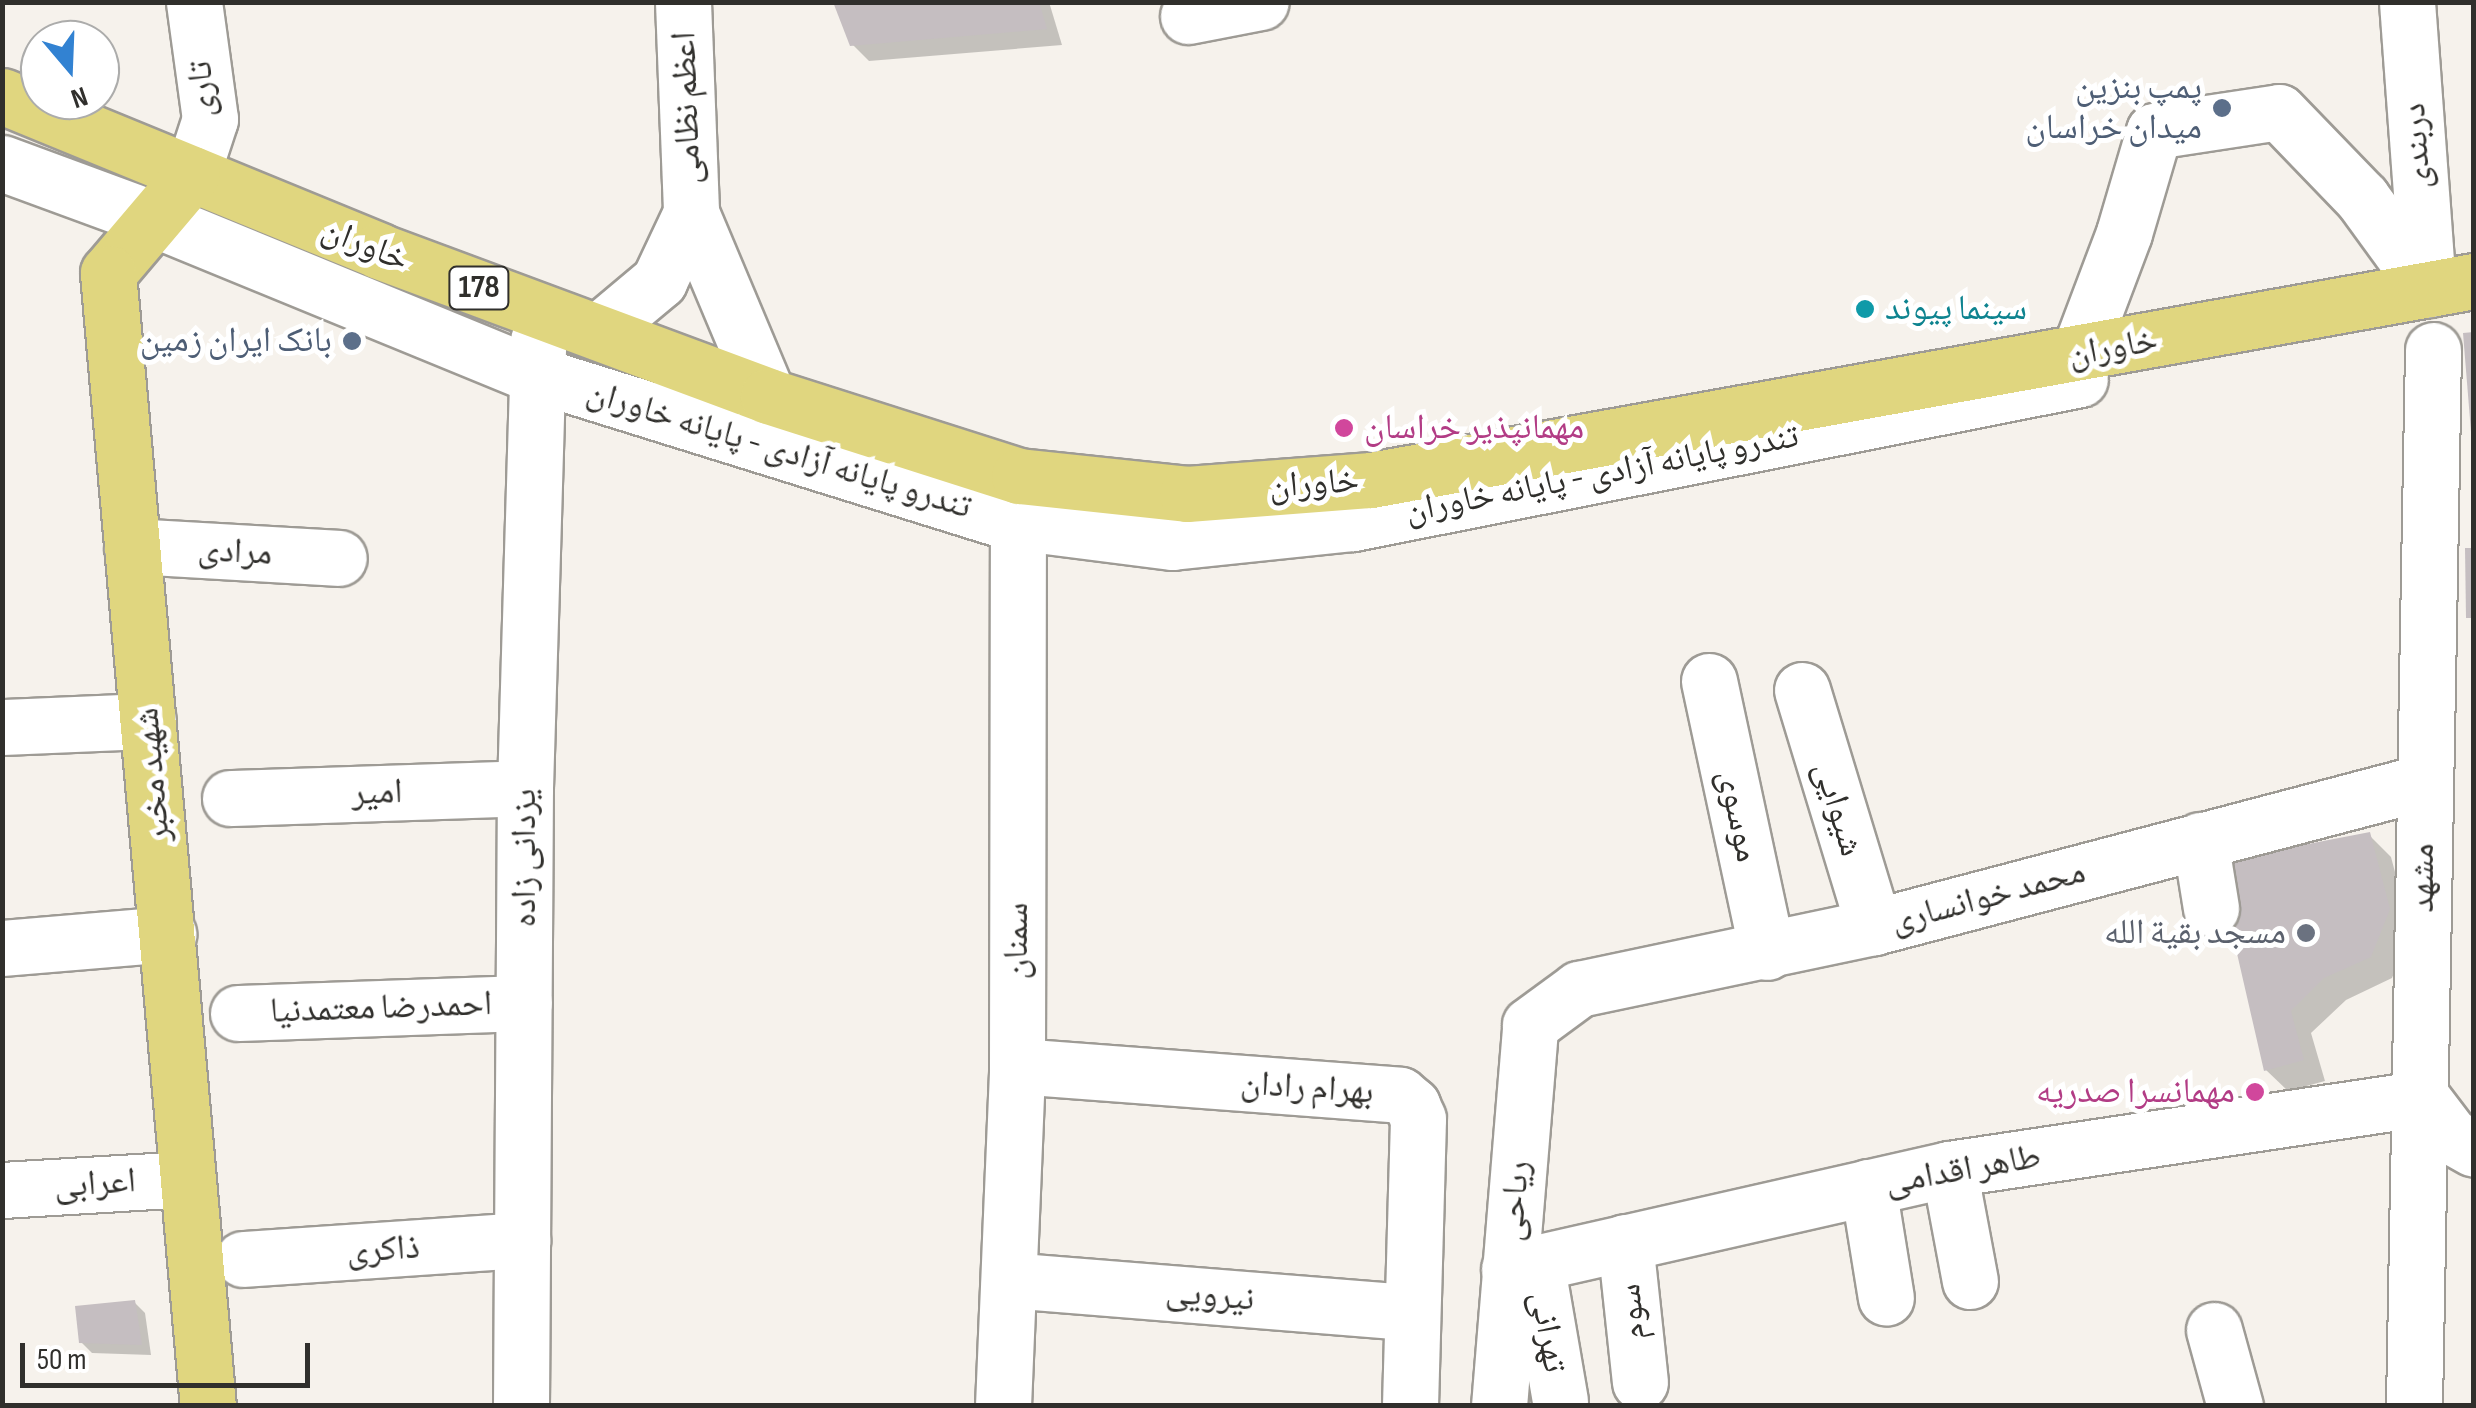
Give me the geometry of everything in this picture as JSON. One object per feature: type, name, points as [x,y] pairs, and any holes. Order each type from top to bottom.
[{"type":"main road","name":"خاوران","points":[[2,96],[539,311],[768,396],[1018,499],[1186,494],[1371,480],[2458,290]]},
{"type":"main road","name":"خاوران","points":[[2,127],[88,158],[192,174]]},
{"type":"main road","name":"شهید مخبر","points":[[192,174],[108,273],[208,1406]]},
{"type":"street","name":"تاری","points":[[192,174],[210,118],[194,2]]},
{"type":"street","name":"اعظم نظامی","points":[[683,2],[691,213],[768,396]]},
{"type":"street","points":[[1188,16],[1261,2]]},
{"type":"street","name":"دربندی","points":[[2407,2],[2458,290]]},
{"type":"street","points":[[2078,354],[2124,233],[2154,130],[2279,112],[2458,290]]},
{"type":"street","name":"تندرو پایانه آزادی - پایانه خاوران","points":[[2,162],[154,219],[537,375],[1172,542],[1353,524],[2458,290]]},
{"type":"street","name":"اعظم نظامی","points":[[598,332],[659,281],[691,213]]},
{"type":"street","name":"یزدانی زاده","points":[[521,1406],[525,788],[539,311]]},
{"type":"street","name":"مشهد","points":[[2402,1402],[2422,1098],[2433,350]]},
{"type":"street","name":"سمنان","points":[[1003,1406],[1017,1066],[1018,499]]},
{"type":"street","name":"مرادی","points":[[132,546],[339,558]]},
{"type":"street","name":"موسوی","points":[[1709,681],[1768,952]]},
{"type":"street","name":"شیوایی","points":[[1802,690],[1874,927]]},
{"type":"street","points":[[2,727],[148,721]]},
{"type":"street","name":"محمد خوانساری","points":[[1553,1007],[1579,989],[1874,927],[2424,782]]},
{"type":"street","name":"امیر","points":[[230,798],[525,788]]},
{"type":"street","points":[[2200,840],[2211,908]]},
{"type":"street","points":[[2,948],[168,934]]},
{"type":"street","name":"احمدرضا معتمدنیا","points":[[238,1013],[524,1003]]},
{"type":"street","name":"ریاحی","points":[[1499,1406],[1522,1266],[1530,1024],[1553,1007]]},
{"type":"street","name":"بهرام رادان","points":[[1017,1066],[1400,1096],[1412,1105],[1418,1118],[1410,1406]]},
{"type":"street","points":[[2422,1098],[2451,1136],[2474,1149]]},
{"type":"street","name":"طاهر اقدامی","points":[[1522,1266],[1949,1169],[2422,1098]]},
{"type":"street","points":[[1949,1169],[1970,1280]]},
{"type":"street","name":"اعرابی","points":[[2,1190],[188,1178]]},
{"type":"street","points":[[1868,1187],[1886,1298]]},
{"type":"street","name":"ذاکری","points":[[243,1259],[522,1240]]},
{"type":"street","name":"سوم","points":[[1625,1242],[1640,1382]]},
{"type":"street","name":"تهرانی","points":[[1522,1266],[1560,1401]]},
{"type":"street","name":"نیرویی","points":[[1009,1280],[1411,1312]]},
{"type":"street","points":[[2214,1330],[2235,1406]]},
{"type":"building","points":[[833,2],[1039,2],[1047,29],[850,46]]},
{"type":"building","points":[[2474,332],[2474,432],[2471,432],[2463,333]]},
{"type":"building","points":[[2465,548],[2474,548],[2474,618],[2466,618]]},
{"type":"building","name":"مسجد بقیة الله","points":[[2370,832],[2390,909],[2371,957],[2324,978],[2291,1011],[2304,1060],[2264,1071],[2216,862]]},
{"type":"building","points":[[135,1300],[142,1345],[79,1343],[75,1306]]},
{"type":"place","name":"پمپ بنزین میدان خراسان","points":[[2222,108]]},
{"type":"place","name":"سینما پیوند","points":[[1865,309]]},
{"type":"place","name":"بانک ایران زمین","points":[[352,341]]},
{"type":"place","name":"مهمانپذیر خراسان","points":[[1344,428]]},
{"type":"place","name":"مسجد بقیة الله","points":[[2306,933]]},
{"type":"place","name":"مهمانسرا صدریه","points":[[2255,1092]]}]
